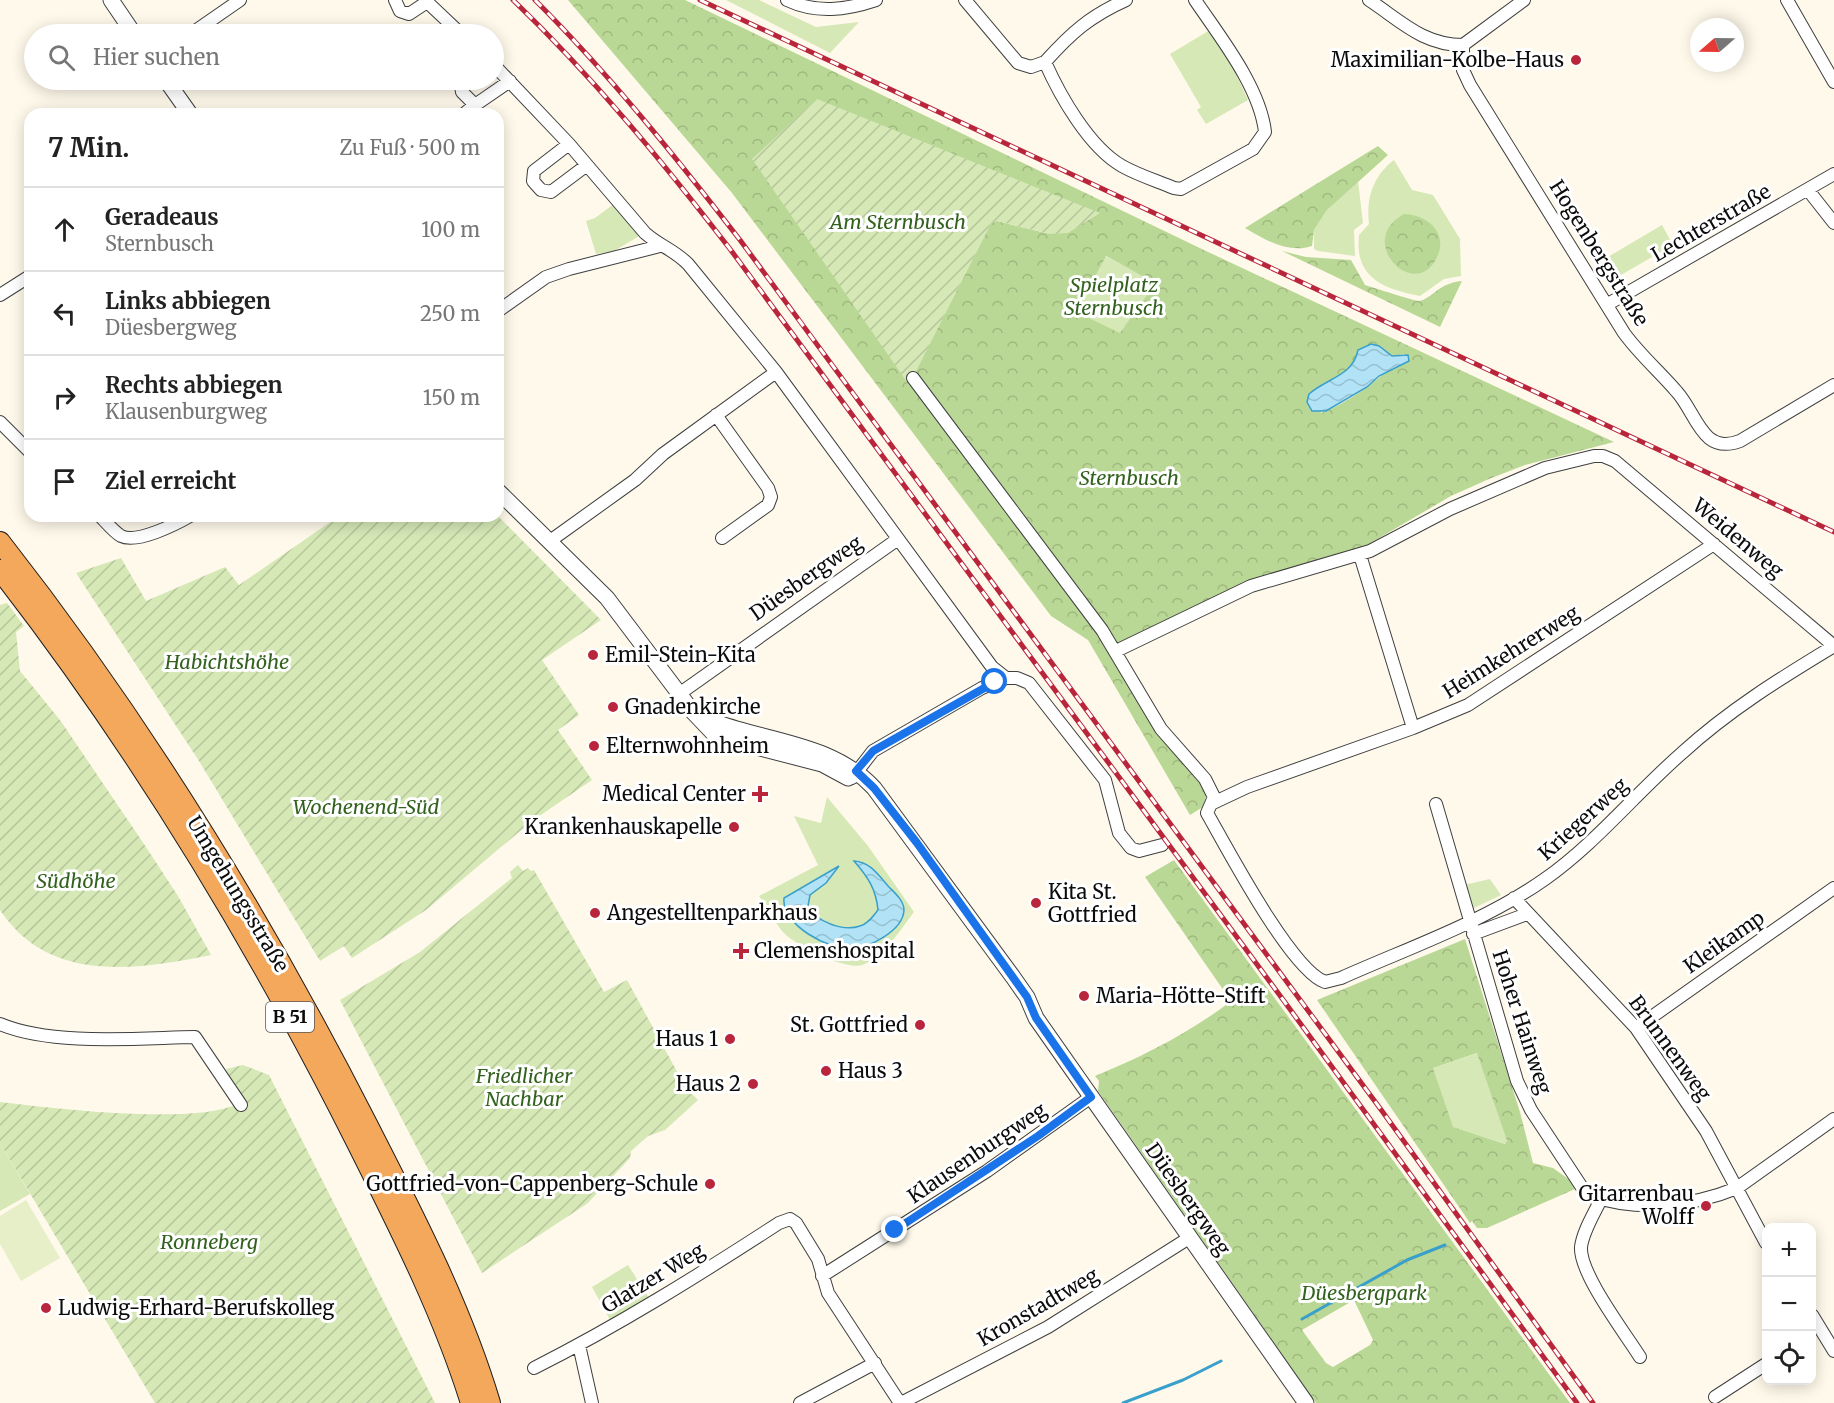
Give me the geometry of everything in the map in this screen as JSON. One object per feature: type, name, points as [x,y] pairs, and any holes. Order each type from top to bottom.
[{"type":"highway","name":"Umgehungsstraße","points":[[0,542],[81,649],[145,743],[269,943],[340,1071],[422,1235],[468,1342],[490,1403]]},
{"type":"highway","name":"Umgehungsstraße","points":[[0,570],[63,655],[143,771],[260,961],[343,1114],[407,1245],[444,1327],[471,1403]]},
{"type":"street","points":[[111,0],[128,24]]},
{"type":"street","points":[[205,24],[240,0]]},
{"type":"street","points":[[395,0],[400,11],[409,14],[426,1],[450,24]]},
{"type":"street","points":[[787,0],[800,6],[825,10],[851,8],[876,0]]},
{"type":"street","points":[[965,0],[1018,63],[1031,67],[1045,62],[1070,34],[1096,13],[1126,0]]},
{"type":"street","points":[[1045,62],[1068,107],[1110,157],[1122,166],[1174,188],[1189,186],[1253,149],[1265,132],[1264,120],[1235,59],[1195,0]]},
{"type":"street","points":[[1369,0],[1427,39],[1442,45],[1463,45],[1524,0]]},
{"type":"street","points":[[1787,0],[1834,82]]},
{"type":"street","name":"Hogenbergstraße","points":[[1463,45],[1463,70],[1470,85],[1639,352],[1677,391],[1707,436],[1718,443],[1730,445],[1740,441],[1834,385]]},
{"type":"street","points":[[504,75],[569,144],[645,233],[660,246],[674,250],[688,264],[776,372],[992,667],[1006,678]]},
{"type":"street","points":[[504,85],[510,81]]},
{"type":"street","points":[[173,90],[186,108]]},
{"type":"street","points":[[462,90],[476,105]]},
{"type":"street","points":[[472,108],[497,90]]},
{"type":"street","points":[[569,144],[534,171],[533,181],[541,190],[551,192],[587,165]]},
{"type":"street","name":"Lechterstraße","points":[[1608,304],[1834,174]]},
{"type":"street","points":[[1808,190],[1834,223]]},
{"type":"street","points":[[504,307],[546,277],[660,246]]},
{"type":"street","points":[[0,294],[24,280]]},
{"type":"street","points":[[550,541],[635,480],[663,454],[776,372]]},
{"type":"street","points":[[913,378],[1116,651],[1161,729],[1205,779],[1212,790],[1213,803]]},
{"type":"street","points":[[716,415],[768,488],[771,497],[768,505],[723,538]]},
{"type":"street","points":[[0,422],[24,446]]},
{"type":"street","name":"Weidenweg","points":[[1360,555],[1450,509],[1545,468],[1594,456],[1616,461],[1834,646]]},
{"type":"street","name":"Düesbergweg","points":[[504,498],[550,541],[624,618],[679,693],[705,724],[718,723],[825,753],[854,776],[874,788],[917,843],[1027,997],[1036,1018],[1306,1403]]},
{"type":"street","points":[[107,522],[122,536],[135,538],[179,522]]},
{"type":"street","name":"Düesbergweg","points":[[679,693],[898,539]]},
{"type":"street","name":"Heimkehrerweg","points":[[1213,803],[1247,787],[1413,728],[1468,705],[1714,544]]},
{"type":"street","points":[[1116,651],[1251,586],[1360,555],[1413,728]]},
{"type":"street","name":"Kriegerweg","points":[[1213,803],[1207,813],[1292,951],[1316,979],[1334,981],[1469,920],[1514,898],[1543,880],[1593,841],[1681,753],[1738,706],[1834,646]]},
{"type":"street","points":[[854,776],[873,751],[982,688],[1006,678],[1017,678],[1029,683],[1105,780],[1119,833],[1125,842],[1139,851],[1162,845]]},
{"type":"street","name":"Hoher Hainweg","points":[[1436,804],[1517,1081],[1527,1103],[1587,1194],[1601,1199],[1649,1207],[1721,1195],[1737,1188],[1834,1119]]},
{"type":"street","name":"Kleikamp","points":[[1636,1028],[1834,888]]},
{"type":"street","name":"Brunnenweg","points":[[1514,898],[1527,914],[1588,974],[1636,1028],[1706,1131],[1762,1234]]},
{"type":"street","points":[[1473,934],[1527,914]]},
{"type":"street","points":[[0,1024],[42,1035],[118,1039],[195,1037],[241,1105]]},
{"type":"street","name":"Klausenburgweg","points":[[822,1276],[987,1172],[1091,1097]]},
{"type":"street","points":[[1601,1199],[1581,1246],[1582,1260],[1588,1275],[1640,1357]]},
{"type":"street","name":"Glatzer Weg","points":[[534,1368],[579,1345],[680,1286],[779,1223],[790,1219],[796,1223],[818,1259],[822,1276]]},
{"type":"street","name":"Kronstadtweg","points":[[901,1403],[1047,1327],[1190,1239]]},
{"type":"street","points":[[822,1276],[825,1287],[846,1324],[901,1403]]},
{"type":"street","points":[[1816,1332],[1833,1347]]},
{"type":"street","points":[[579,1345],[592,1403]]},
{"type":"street","points":[[800,1403],[875,1363]]},
{"type":"street","points":[[1715,1397],[1762,1367]]},
{"type":"green space","name":"Sternbusch","points":[[568,0],[685,0],[1206,251],[1614,442],[1525,465],[1489,479],[1451,496],[1362,548],[1116,645],[1104,646],[1159,735],[1202,784],[1206,796],[1203,807],[1190,815],[1088,640],[1051,616],[732,193]],"holes":[[[817,99],[1050,234],[997,221],[991,223],[909,384]],[[1106,256],[1155,283],[1120,333],[1076,312]],[[1358,350],[1394,356],[1405,354],[1366,388],[1343,403],[1321,413],[1322,384],[1345,372],[1356,357]]]},
{"type":"green space","points":[[726,0],[759,0],[816,27],[859,22],[830,53]]},
{"type":"green space","points":[[1210,30],[1230,61],[1248,100],[1206,124],[1197,110],[1201,107],[1170,54]]},
{"type":"green space","name":"Am Sternbusch","points":[[817,99],[1100,213],[1068,233],[1050,234],[997,221],[991,223],[909,385],[752,159]]},
{"type":"green space","points":[[1378,146],[1388,155],[1327,210],[1314,230],[1312,246],[1286,247],[1245,228]]},
{"type":"green space","points":[[1394,160],[1412,190],[1433,195],[1460,239],[1461,276],[1444,279],[1420,296],[1384,285],[1374,279],[1361,262],[1359,235],[1369,224],[1368,214],[1372,188],[1381,173]]},
{"type":"green space","points":[[1358,181],[1363,223],[1354,230],[1355,256],[1314,249],[1314,230],[1327,210]]},
{"type":"green space","points":[[615,203],[641,235],[614,251],[596,254],[586,221],[595,218]]},
{"type":"green space","points":[[1404,214],[1425,220],[1431,224],[1439,236],[1439,252],[1430,268],[1418,274],[1406,272],[1395,264],[1387,253],[1385,240],[1390,226]]},
{"type":"green space","points":[[1662,225],[1673,245],[1607,283],[1596,264]]},
{"type":"green space","points":[[1282,251],[1306,257],[1351,260],[1365,285],[1419,301],[1447,285],[1462,281],[1440,327]]},
{"type":"green space","name":"Spielplatz Sternbusch","points":[[1105,256],[1155,282],[1120,334],[1075,312]]},
{"type":"green space","points":[[330,522],[504,522],[601,620],[542,660],[579,715],[558,730],[592,780],[532,821],[426,910],[352,958],[344,946],[320,961],[199,761],[76,573],[121,558],[146,601],[225,567],[239,585]]},
{"type":"green space","name":"Südhöhe","points":[[7,603],[24,626],[16,632],[20,671],[60,720],[142,841],[178,896],[211,955],[153,965],[124,967],[96,966],[69,961],[43,950],[20,934],[0,910],[0,605]]},
{"type":"green space","points":[[827,797],[868,846],[914,912],[884,950],[862,965],[854,966],[832,960],[788,937],[759,896],[818,865],[794,816],[821,823]]},
{"type":"green space","name":"Düesbergpark","points":[[1174,860],[1570,1403],[1316,1403],[1098,1091],[1099,1081],[1095,1076],[1166,1043],[1231,1001],[1145,877]],"holes":[[[1354,1300],[1373,1340],[1370,1345],[1333,1367],[1326,1363],[1302,1330]]]},
{"type":"green space","name":"Friedlicher Nachbar","points":[[518,865],[523,871],[528,868],[531,871],[534,870],[604,992],[627,980],[686,1088],[698,1100],[665,1130],[648,1136],[631,1151],[630,1158],[588,1203],[482,1273],[340,1000],[420,952],[512,878],[510,872]]},
{"type":"green space","points":[[1490,879],[1501,895],[1472,909],[1464,885]]},
{"type":"green space","points":[[1465,939],[1520,1112],[1533,1163],[1553,1168],[1574,1183],[1575,1189],[1487,1228],[1477,1228],[1472,1221],[1470,1223],[1317,1000]],"holes":[[[1477,1053],[1507,1141],[1505,1144],[1453,1127],[1433,1068]]]},
{"type":"green space","points":[[1478,1053],[1507,1141],[1506,1144],[1452,1127],[1433,1068]]},
{"type":"green space","name":"Ronneberg","points":[[243,1065],[269,1075],[435,1403],[155,1403],[0,1143],[0,1102],[126,1114],[196,1113],[224,1109],[243,1101],[226,1069]]},
{"type":"green space","points":[[0,1143],[30,1194],[0,1211]]},
{"type":"green space","points":[[26,1200],[60,1258],[21,1281],[0,1244],[0,1216]]},
{"type":"green space","points":[[628,1265],[649,1298],[610,1320],[592,1287]]},
{"type":"water","points":[[1371,344],[1379,346],[1392,356],[1408,355],[1409,361],[1379,376],[1367,387],[1326,411],[1312,411],[1307,402],[1309,394],[1345,371],[1351,366],[1358,350]]},
{"type":"water","points":[[854,861],[874,870],[899,897],[904,910],[898,925],[884,937],[868,945],[852,949],[831,945],[808,934],[790,918],[785,908],[784,898],[839,866],[826,883],[810,895],[808,906],[823,921],[830,924],[846,928],[863,925],[878,910],[870,884]]},
{"type":"waterway","points":[[1302,1319],[1407,1260],[1445,1245]]},
{"type":"waterway","points":[[1123,1403],[1183,1380],[1221,1361]]},
{"type":"railway","points":[[513,0],[543,29],[626,120],[730,249],[1577,1403]]},
{"type":"railway","points":[[535,0],[590,57],[740,240],[1382,1111],[1593,1403]]},
{"type":"railway","points":[[700,0],[1834,532]]},
{"type":"place","name":"Maximilian-Kolbe-Haus","points":[[1576,60]]},
{"type":"place","name":"Emil-Stein-Kita","points":[[593,655]]},
{"type":"place","name":"Gnadenkirche","points":[[613,707]]},
{"type":"place","name":"Elternwohnheim","points":[[594,746]]},
{"type":"place","name":"Medical Center","points":[[760,794]]},
{"type":"place","name":"Krankenhauskapelle","points":[[734,827]]},
{"type":"place","name":"Kita St. Gottfried","points":[[1036,903]]},
{"type":"place","name":"Angestelltenparkhaus","points":[[595,913]]},
{"type":"place","name":"Clemenshospital","points":[[741,951]]},
{"type":"place","name":"Maria-Hötte-Stift","points":[[1084,996]]},
{"type":"place","name":"St. Gottfried","points":[[920,1025]]},
{"type":"place","name":"Haus 1","points":[[730,1039]]},
{"type":"place","name":"Haus 3","points":[[826,1071]]},
{"type":"place","name":"Haus 2","points":[[753,1084]]},
{"type":"place","name":"Gottfried-von-Cappenberg-Schule","points":[[710,1184]]},
{"type":"place","name":"Gitarrenbau Wolff","points":[[1706,1206]]},
{"type":"place","name":"Ludwig-Erhard-Berufskolleg","points":[[46,1308]]},
{"type":"route","points":[[895,1230],[987,1172],[1091,1097],[1036,1018],[1027,997],[917,843],[874,788],[856,771],[873,751],[995,682]]},
{"type":"park label","name":"Habichtshöhe","points":[[227,662]]},
{"type":"park label","name":"Wochenend-Süd","points":[[366,807]]}]
